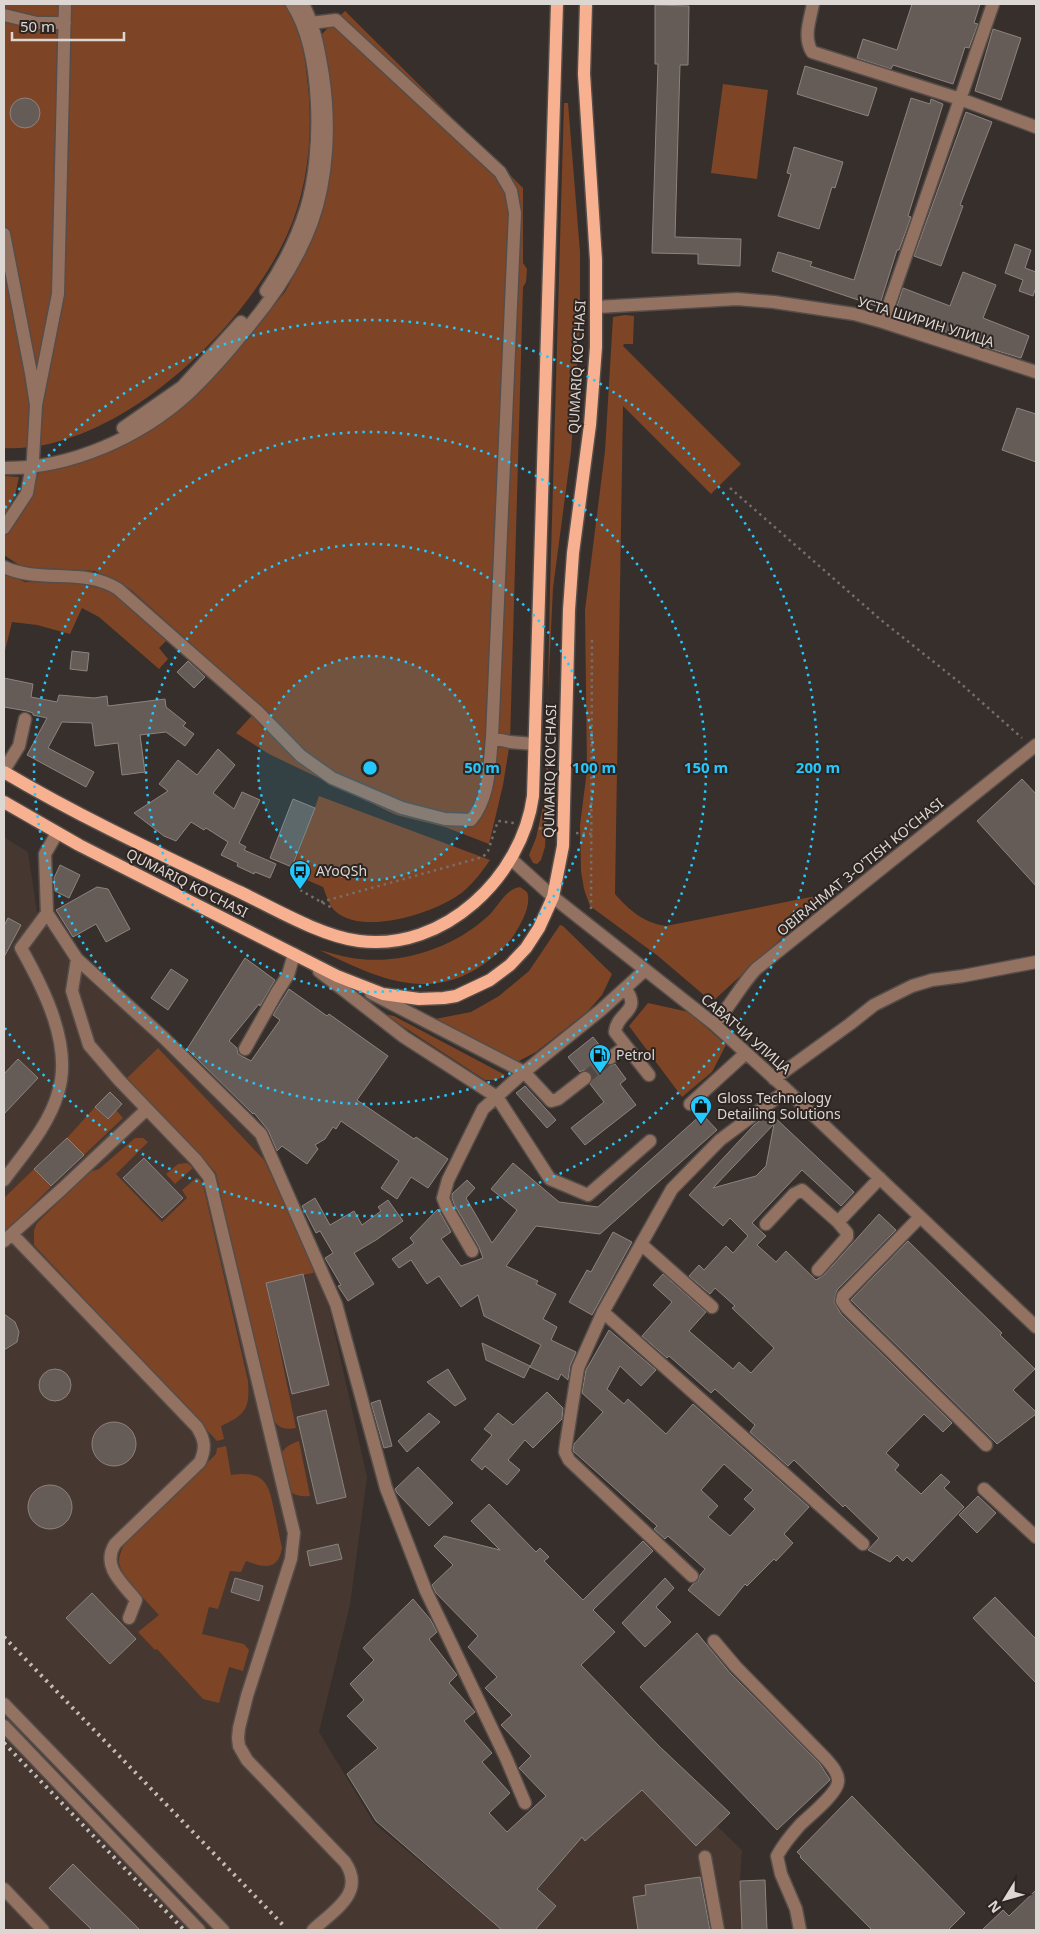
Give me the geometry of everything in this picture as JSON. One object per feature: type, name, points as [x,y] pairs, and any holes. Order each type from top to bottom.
[{"type":"main road","name":"QUMARIQ KO'CHASI","points":[[4,771],[66,808],[101,826],[286,914],[351,940],[376,942],[420,934],[444,923],[466,909],[498,879],[519,843],[532,803],[557,4]]},
{"type":"main road","name":"QUMARIQ KO'CHASI","points":[[4,802],[57,833],[348,982],[384,994],[413,998],[444,998],[468,991],[500,973],[526,948],[539,928],[553,897],[561,864],[564,839],[569,601],[573,553],[590,425],[596,346],[597,307],[593,212],[585,96],[586,4]]},
{"type":"street","points":[[4,528],[28,493],[33,463],[36,405],[58,294],[65,4]]},
{"type":"street","points":[[4,460],[33,463],[61,454],[106,437],[132,423],[163,402],[182,387],[218,349],[251,311],[277,275],[303,220],[311,188],[315,158],[317,115],[315,79],[306,32],[292,4]]},
{"type":"street","points":[[4,468],[33,463],[63,461],[93,450],[137,429],[170,408],[189,393],[224,356],[258,316],[284,280],[312,222],[325,158],[326,114],[324,87],[316,36],[312,22],[303,4]]},
{"type":"street","points":[[813,4],[807,36],[808,45],[812,52],[1036,127]]},
{"type":"street","points":[[883,322],[993,4]]},
{"type":"street","points":[[4,16],[37,22],[65,23]]},
{"type":"street","points":[[4,567],[26,575],[95,578],[111,584],[257,712],[301,756],[332,778],[402,808],[445,819],[471,820],[480,810],[486,794],[492,738],[515,213],[511,191],[500,172],[336,20],[312,22]]},
{"type":"street","points":[[4,234],[36,405]]},
{"type":"street","name":"УСТА ШИРИН УЛИЦА","points":[[597,307],[737,298],[791,304],[854,314],[883,322],[1036,372]]},
{"type":"street","points":[[4,771],[19,746],[25,719]]},
{"type":"street","points":[[492,738],[534,744]]},
{"type":"street","name":"OBIRAHMAT 3-O'TISH KO'CHASI","points":[[714,1024],[756,969],[1034,746]]},
{"type":"street","points":[[57,833],[45,854],[47,913],[77,958],[164,1038],[261,1134],[336,1304],[386,1488],[426,1591],[506,1758],[525,1803]]},
{"type":"street","name":"САВАТЧИ УЛИЦА","points":[[511,859],[553,897],[714,1024],[787,1090],[1036,1327]]},
{"type":"street","points":[[4,1180],[52,1110],[59,1092],[62,1073],[62,1053],[55,1024],[45,996],[21,948],[47,913]]},
{"type":"street","points":[[245,1049],[299,956],[404,1037],[497,1097],[550,1179],[588,1195],[650,1141]]},
{"type":"street","points":[[77,958],[72,991],[89,1045],[119,1080],[196,1160],[209,1177],[294,1533],[291,1559],[247,1696],[238,1738],[242,1754],[247,1760],[351,1870],[352,1890],[313,1930]]},
{"type":"street","points":[[774,1079],[874,1005],[912,986],[932,980],[1036,962]]},
{"type":"street","points":[[472,1251],[447,1208],[444,1198],[448,1180],[483,1109],[524,1072],[601,1010],[645,970]]},
{"type":"street","points":[[348,982],[524,1072],[546,1097],[555,1101],[585,1078]]},
{"type":"street","points":[[625,988],[632,998],[632,1002],[618,1024],[616,1032],[649,1075]]},
{"type":"street","points":[[610,1058],[626,1046]]},
{"type":"street","points":[[690,1104],[746,1053]]},
{"type":"street","points":[[692,1576],[569,1460],[565,1452],[578,1368],[602,1312],[672,1189],[720,1140],[787,1090]]},
{"type":"street","points":[[129,1618],[136,1600],[113,1571],[110,1565],[110,1550],[200,1462],[205,1446],[202,1436],[197,1427],[8,1238],[147,1109]]},
{"type":"street","points":[[838,1222],[880,1178]]},
{"type":"street","points":[[766,1224],[794,1194],[802,1190],[838,1222],[847,1233],[847,1237],[818,1270]]},
{"type":"street","points":[[920,1217],[843,1296],[842,1301],[986,1445]]},
{"type":"street","points":[[641,1244],[712,1307]]},
{"type":"street","points":[[602,1312],[863,1544]]},
{"type":"street","points":[[984,1489],[1036,1537]]},
{"type":"street","points":[[714,1641],[742,1673],[826,1759],[837,1775],[838,1783],[834,1791],[801,1824],[777,1856],[781,1874],[796,1909],[800,1930]]},
{"type":"street","points":[[4,1704],[223,1930]]},
{"type":"street","points":[[4,1726],[199,1930]]},
{"type":"street","points":[[705,1857],[718,1930]]},
{"type":"street","points":[[4,1889],[42,1930]]},
{"type":"path","points":[[730,488],[881,620],[1034,746]]},
{"type":"path","points":[[591,910],[592,636]]},
{"type":"path","points":[[321,902],[483,857],[488,851],[498,821]]},
{"type":"path","points":[[580,834],[592,834]]},
{"type":"path","points":[[300,890],[332,908]]},
{"type":"shaded area","points":[[4,4],[284,4],[295,23],[302,43],[306,64],[310,124],[304,181],[300,200],[287,235],[267,272],[240,309],[208,346],[171,379],[131,408],[89,431],[46,444],[4,448]]},
{"type":"shaded area","points":[[345,11],[523,188],[523,263],[527,269],[526,282],[523,287],[510,742],[503,785],[489,844],[445,827],[396,815],[269,754],[236,733],[256,711],[189,642],[130,589],[95,571],[22,567],[4,555],[4,535],[17,522],[39,472],[64,466],[189,400],[224,365],[285,292],[307,251],[320,221],[329,180],[332,144],[321,35]]},
{"type":"shaded area","points":[[723,84],[768,90],[757,179],[711,173]]},
{"type":"shaded area","points":[[564,103],[568,103],[580,252],[580,325],[571,452],[553,588],[548,692],[548,792],[545,847],[541,860],[537,864],[533,863],[529,855],[536,838],[546,793],[550,589]]},
{"type":"shaded area","points":[[634,316],[633,344],[624,344],[623,346],[741,464],[711,494],[623,406],[615,894],[644,919],[666,926],[831,893],[712,1002],[658,956],[590,906],[584,889],[581,871],[580,825],[587,770],[585,610],[605,451],[613,317]]},
{"type":"shaded area","points":[[4,476],[19,477],[15,496],[4,516]]},
{"type":"shaded area","points":[[4,573],[25,582],[97,583],[119,594],[169,638],[159,648],[168,659],[159,669],[99,617],[82,608],[70,634],[37,625],[12,622],[4,655]]},
{"type":"shaded area","points":[[319,796],[490,860],[465,890],[438,906],[401,919],[382,922],[364,922],[348,918],[333,909],[323,887],[291,873]]},
{"type":"shaded area","points":[[4,837],[28,852],[37,912],[165,1047],[260,1143],[317,1272],[330,1312],[367,1477],[350,1605],[319,1732],[374,1823],[502,1930],[4,1930]]},
{"type":"shaded area","points":[[520,887],[527,892],[528,903],[523,920],[514,935],[493,957],[463,976],[442,982],[421,984],[401,982],[360,969],[319,950],[350,958],[377,960],[411,956],[428,951],[444,945],[474,928],[491,913],[510,891]]},
{"type":"shaded area","points":[[560,925],[612,974],[602,995],[588,1011],[536,1052],[517,1062],[435,1019],[471,1012],[499,996],[529,971]]},
{"type":"shaded area","points":[[648,1003],[689,1012],[726,1045],[712,1072],[682,1097],[629,1026]]},
{"type":"shaded area","points":[[384,1014],[394,1016],[505,1075],[497,1080],[485,1080]]},
{"type":"shaded area","points":[[158,1048],[264,1160],[317,1272],[266,1283],[296,1428],[282,1428],[274,1421],[270,1413],[216,1173],[127,1078]]},
{"type":"shaded area","points":[[95,1107],[107,1119],[116,1110],[123,1118],[84,1155],[67,1138]]},
{"type":"shaded area","points":[[135,1138],[143,1138],[148,1142],[116,1174],[162,1222],[187,1198],[182,1190],[196,1178],[200,1179],[203,1185],[248,1381],[248,1398],[245,1410],[236,1418],[221,1426],[224,1439],[217,1441],[34,1245],[34,1230],[37,1223],[89,1172],[99,1169]]},
{"type":"shaded area","points":[[187,1163],[193,1168],[175,1184],[166,1174],[178,1164]]},
{"type":"shaded area","points":[[34,1169],[51,1187],[4,1233],[4,1198]]},
{"type":"shaded area","points":[[299,1441],[310,1496],[300,1496],[291,1492],[286,1485],[282,1473],[282,1452],[288,1446]]},
{"type":"shaded area","points":[[226,1446],[231,1475],[251,1474],[263,1480],[267,1485],[282,1548],[277,1561],[269,1566],[246,1561],[241,1572],[230,1571],[218,1609],[209,1607],[202,1634],[244,1644],[249,1650],[243,1671],[229,1667],[219,1703],[203,1699],[157,1649],[155,1650],[138,1632],[159,1615],[136,1590],[125,1575],[119,1562],[125,1543],[216,1454],[217,1448]]},
{"type":"shaded area","points":[[659,1746],[730,1813],[717,1826],[742,1850],[740,1881],[742,1930],[502,1930],[574,1847],[566,1837]]},
{"type":"building","points":[[912,4],[980,4],[974,23],[978,24],[969,48],[965,47],[953,84],[893,65],[891,69],[857,58],[863,39],[897,50]]},
{"type":"building","points":[[655,5],[689,6],[688,65],[680,65],[675,237],[741,239],[740,266],[698,264],[698,254],[652,253],[658,64],[655,64]]},
{"type":"building","points":[[993,29],[1021,38],[1001,100],[975,91]]},
{"type":"building","points":[[805,66],[877,88],[868,116],[797,94]]},
{"type":"building","points":[[25,98],[36,102],[40,113],[36,124],[25,128],[14,124],[10,113],[14,102]]},
{"type":"building","points":[[911,98],[930,104],[931,99],[943,104],[908,216],[911,217],[899,250],[897,250],[879,307],[772,271],[778,252],[812,262],[810,266],[854,280]]},
{"type":"building","points":[[966,112],[992,122],[960,205],[963,206],[941,266],[914,256]]},
{"type":"building","points":[[794,147],[843,162],[835,188],[832,187],[819,229],[778,216],[791,174],[787,173]]},
{"type":"building","points":[[1015,244],[1031,250],[1025,268],[1036,272],[1036,287],[1033,296],[1019,291],[1023,280],[1005,273]]},
{"type":"building","points":[[963,272],[996,285],[983,318],[1029,336],[1021,358],[981,346],[895,312],[903,288],[950,306]]},
{"type":"building","points":[[1017,408],[1036,414],[1036,462],[1002,450]]},
{"type":"building","points":[[72,651],[89,653],[87,671],[70,669]]},
{"type":"building","points":[[188,661],[205,677],[194,688],[177,672]]},
{"type":"building","points":[[4,678],[33,684],[31,697],[57,702],[59,695],[94,698],[107,696],[108,706],[165,699],[166,707],[186,723],[183,726],[194,734],[185,746],[166,732],[140,735],[145,772],[122,775],[118,743],[95,746],[92,723],[62,722],[48,748],[94,772],[86,787],[27,755],[47,718],[33,715],[33,713],[27,711],[4,707]]},
{"type":"building","points":[[218,749],[235,765],[213,793],[234,809],[242,792],[260,800],[239,843],[246,847],[244,850],[276,864],[270,878],[255,872],[254,874],[237,866],[238,863],[221,855],[228,842],[206,828],[204,830],[191,822],[176,841],[164,836],[134,813],[168,791],[159,784],[178,760],[197,775]]},
{"type":"building","points":[[1022,779],[1036,794],[1036,886],[977,821]]},
{"type":"building","points":[[293,799],[315,808],[292,867],[270,858]]},
{"type":"building","points":[[60,865],[80,875],[69,898],[55,891],[54,878]]},
{"type":"building","points":[[97,887],[108,889],[130,929],[106,942],[96,924],[73,937],[56,910]]},
{"type":"building","points":[[8,918],[21,925],[4,957],[4,926]]},
{"type":"building","points":[[245,958],[275,980],[260,1006],[259,1004],[229,1041],[237,1048],[238,1054],[251,1061],[280,1020],[273,1015],[289,989],[327,1016],[329,1014],[388,1056],[357,1100],[414,1139],[416,1137],[448,1159],[428,1188],[411,1177],[397,1199],[381,1188],[399,1161],[341,1121],[336,1129],[333,1127],[325,1139],[315,1145],[318,1149],[307,1164],[282,1146],[277,1151],[268,1130],[254,1113],[187,1049]]},
{"type":"building","points":[[171,969],[188,980],[168,1010],[151,998]]},
{"type":"building","points":[[593,1037],[605,1052],[602,1058],[604,1063],[610,1066],[615,1064],[626,1079],[620,1084],[636,1105],[585,1145],[571,1128],[604,1102],[590,1084],[593,1077],[591,1073],[584,1070],[580,1072],[568,1057]]},
{"type":"building","points":[[18,1059],[38,1078],[4,1114],[4,1074]]},
{"type":"building","points":[[525,1086],[556,1120],[547,1128],[516,1093]]},
{"type":"building","points":[[110,1092],[122,1104],[108,1119],[95,1107]]},
{"type":"building","points":[[770,1113],[854,1192],[841,1206],[802,1170],[752,1223],[766,1236],[757,1245],[776,1262],[786,1251],[816,1280],[824,1275],[879,1214],[896,1230],[837,1290],[834,1302],[841,1314],[952,1423],[943,1432],[924,1414],[886,1453],[899,1465],[895,1470],[921,1494],[941,1474],[950,1482],[944,1488],[964,1507],[912,1562],[907,1557],[903,1561],[897,1555],[890,1562],[868,1550],[879,1538],[845,1505],[843,1507],[794,1460],[788,1466],[750,1432],[755,1425],[715,1389],[711,1393],[669,1356],[667,1358],[642,1336],[672,1302],[653,1285],[663,1274],[706,1312],[689,1331],[733,1369],[739,1362],[751,1373],[774,1348],[732,1308],[735,1306],[715,1288],[710,1294],[689,1276],[699,1265],[704,1270],[726,1246],[733,1253],[748,1236],[730,1218],[723,1226],[689,1195],[754,1125]],"holes":[[[774,1124],[766,1166],[756,1176],[713,1188]]]},
{"type":"building","points":[[702,1114],[717,1130],[600,1234],[536,1226],[506,1266],[538,1281],[536,1284],[556,1294],[543,1319],[557,1327],[551,1340],[576,1352],[570,1366],[568,1380],[561,1374],[558,1380],[530,1367],[541,1345],[484,1316],[478,1295],[461,1307],[439,1276],[427,1284],[411,1260],[399,1268],[392,1259],[414,1243],[410,1238],[438,1209],[451,1232],[441,1239],[461,1266],[483,1258],[479,1247],[454,1204],[452,1194],[467,1180],[475,1188],[466,1198],[492,1243],[517,1210],[491,1189],[513,1163],[559,1202],[598,1207]]},
{"type":"building","points":[[67,1138],[84,1155],[51,1186],[34,1169]]},
{"type":"building","points":[[144,1158],[183,1198],[162,1218],[123,1178]]},
{"type":"building","points":[[315,1198],[330,1225],[354,1211],[362,1225],[381,1211],[378,1207],[388,1200],[403,1221],[354,1253],[374,1284],[348,1301],[338,1286],[341,1285],[325,1258],[333,1253],[320,1231],[316,1233],[302,1206]]},
{"type":"building","points":[[613,1232],[632,1242],[592,1315],[569,1302],[587,1270],[591,1272]]},
{"type":"building","points":[[908,1241],[1002,1333],[1000,1335],[1035,1369],[1013,1390],[1036,1414],[997,1444],[851,1300]]},
{"type":"building","points":[[303,1274],[329,1385],[292,1394],[266,1283]]},
{"type":"building","points":[[4,1314],[15,1322],[19,1332],[17,1342],[4,1350]]},
{"type":"building","points":[[609,1330],[656,1370],[641,1386],[620,1366],[607,1389],[624,1404],[628,1399],[666,1434],[693,1404],[809,1507],[784,1534],[793,1543],[776,1561],[774,1559],[747,1586],[745,1584],[719,1616],[688,1590],[698,1581],[705,1569],[668,1536],[665,1539],[654,1529],[657,1526],[573,1451],[574,1444],[603,1412],[582,1393],[586,1370]],"holes":[[[724,1464],[753,1490],[744,1499],[755,1509],[730,1536],[708,1517],[718,1506],[701,1490]]]},
{"type":"building","points":[[482,1343],[530,1366],[524,1378],[486,1360]]},
{"type":"building","points":[[55,1369],[66,1374],[71,1385],[66,1396],[55,1401],[44,1396],[39,1385],[44,1374]]},
{"type":"building","points":[[448,1369],[466,1399],[455,1406],[427,1382]]},
{"type":"building","points":[[547,1392],[563,1408],[562,1419],[533,1448],[525,1440],[508,1460],[520,1470],[507,1485],[485,1466],[482,1470],[471,1460],[492,1435],[484,1429],[498,1413],[513,1425]]},
{"type":"building","points":[[380,1400],[392,1446],[384,1448],[371,1403]]},
{"type":"building","points":[[326,1410],[346,1497],[317,1504],[297,1417]]},
{"type":"building","points":[[429,1413],[440,1422],[407,1452],[398,1441]]},
{"type":"building","points":[[110,1422],[118,1422],[130,1428],[136,1444],[130,1460],[118,1466],[110,1466],[98,1460],[92,1448],[92,1440],[98,1428]]},
{"type":"building","points":[[418,1467],[453,1503],[429,1526],[395,1489]]},
{"type":"building","points":[[46,1485],[54,1485],[66,1491],[72,1507],[66,1523],[54,1529],[46,1529],[34,1523],[28,1511],[28,1503],[34,1491]]},
{"type":"building","points":[[978,1496],[996,1513],[977,1533],[959,1515]]},
{"type":"building","points":[[489,1504],[536,1552],[540,1548],[549,1557],[544,1561],[583,1600],[643,1541],[653,1551],[593,1610],[615,1632],[581,1665],[659,1746],[730,1813],[696,1846],[642,1790],[585,1841],[582,1837],[537,1889],[556,1906],[535,1930],[502,1930],[376,1821],[347,1774],[378,1748],[347,1716],[364,1700],[350,1684],[374,1660],[363,1648],[413,1599],[430,1619],[437,1632],[429,1639],[457,1675],[449,1683],[475,1712],[464,1721],[492,1753],[482,1762],[510,1793],[489,1813],[507,1832],[546,1796],[519,1768],[531,1756],[501,1725],[512,1715],[485,1688],[497,1677],[468,1647],[478,1636],[436,1593],[432,1585],[453,1565],[434,1546],[444,1536],[500,1550],[471,1521]]},
{"type":"building","points":[[338,1544],[342,1559],[310,1566],[307,1551]]},
{"type":"building","points":[[235,1578],[263,1586],[259,1601],[231,1592]]},
{"type":"building","points":[[665,1578],[674,1588],[656,1607],[671,1622],[645,1647],[622,1623]]},
{"type":"building","points":[[92,1593],[136,1639],[110,1664],[66,1618]]},
{"type":"building","points":[[995,1597],[1036,1639],[1036,1683],[973,1618]]},
{"type":"building","points":[[697,1633],[730,1673],[820,1764],[830,1780],[777,1830],[640,1687]]},
{"type":"building","points":[[852,1796],[965,1913],[948,1930],[872,1930],[800,1857],[797,1852]]},
{"type":"building","points":[[73,1864],[140,1930],[92,1930],[49,1888]]},
{"type":"building","points":[[700,1877],[710,1930],[638,1930],[633,1897],[646,1895],[645,1885]]},
{"type":"building","points":[[765,1880],[767,1930],[742,1930],[740,1881]]},
{"type":"building","points":[[1036,1890],[1036,1930],[982,1930],[1003,1910],[1009,1916]]},
{"type":"tunnel","points":[[585,1078],[610,1058]]},
{"type":"railway","points":[[4,1637],[284,1926]]},
{"type":"railway","points":[[4,1743],[184,1930]]},
{"type":"place","name":"AYoQSh","points":[[300,890]]},
{"type":"place","name":"Petrol","points":[[600,1074]]},
{"type":"place","name":"Gloss Technology Detailing Solutions","points":[[701,1125]]}]
